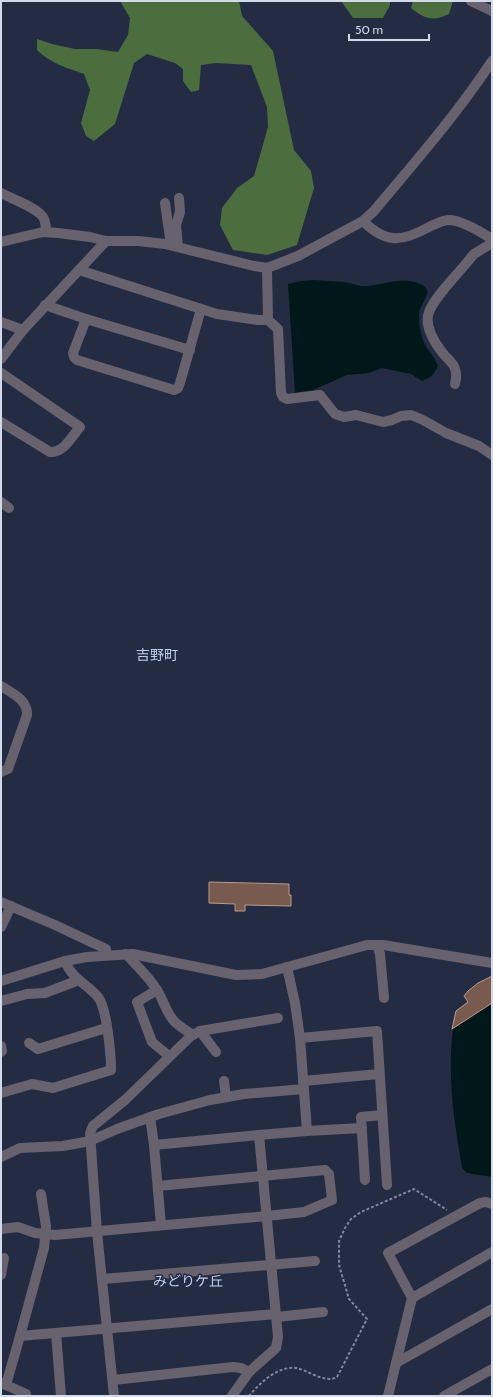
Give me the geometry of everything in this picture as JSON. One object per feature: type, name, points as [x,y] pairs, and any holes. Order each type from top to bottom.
[{"type":"street","points":[[471,1],[492,11]]},
{"type":"street","points":[[1,242],[46,232],[90,237],[106,241],[138,241],[174,246],[267,268],[298,256],[363,221],[374,211],[454,115],[478,83],[492,61]]},
{"type":"street","points":[[1,193],[39,213],[45,222],[46,232]]},
{"type":"street","points":[[174,246],[176,225],[180,212],[179,198]]},
{"type":"street","points":[[165,203],[174,246]]},
{"type":"street","points":[[363,221],[373,231],[381,236],[392,238],[413,236],[440,222],[448,220],[455,221],[479,231],[492,239]]},
{"type":"street","points":[[1,359],[45,304],[106,241]]},
{"type":"street","points":[[455,384],[456,370],[442,352],[431,333],[428,324],[428,317],[435,301],[474,254],[492,242]]},
{"type":"street","points":[[267,268],[268,320]]},
{"type":"street","points":[[79,270],[201,309],[224,315],[268,320],[278,329],[281,393],[283,397],[287,399],[320,395],[335,414],[344,417],[356,416],[383,422],[401,416],[411,415],[424,420],[446,433],[479,446],[492,455]]},
{"type":"street","points":[[45,304],[86,319],[190,350]]},
{"type":"street","points":[[86,319],[73,353],[77,360],[174,390],[178,388],[201,309]]},
{"type":"street","points":[[1,322],[23,330]]},
{"type":"street","points":[[1,372],[80,427],[61,450],[55,453],[50,452],[1,422]]},
{"type":"street","points":[[1,686],[24,703],[28,708],[27,715],[8,769],[1,772]]},
{"type":"street","points":[[1,927],[6,904],[106,949],[107,956]]},
{"type":"street","points":[[1,981],[65,961],[87,957],[126,954],[133,954],[236,975],[262,974],[368,945],[377,945],[492,963]]},
{"type":"street","points":[[377,945],[380,954],[384,998]]},
{"type":"street","points":[[126,954],[144,973],[157,990],[174,1022],[196,1033],[216,1052]]},
{"type":"street","points":[[1,1093],[32,1084],[53,1088],[111,1070],[106,1020],[99,998],[69,971],[65,961]]},
{"type":"street","points":[[287,967],[295,1003],[300,1038],[307,1131]]},
{"type":"street","points":[[1,1002],[27,994],[45,993],[79,980]]},
{"type":"street","points":[[157,990],[137,1002],[152,1042],[169,1056]]},
{"type":"street","points":[[114,1396],[97,1232],[90,1141],[90,1133],[93,1126],[125,1100],[169,1056],[196,1033],[278,1018]]},
{"type":"street","points":[[29,1043],[38,1049],[106,1028]]},
{"type":"street","points":[[300,1038],[376,1031],[387,1186]]},
{"type":"street","points":[[1,1046],[1,1052]]},
{"type":"street","points":[[1,1157],[20,1148],[63,1146],[90,1141],[118,1128],[210,1100],[379,1074]]},
{"type":"street","points":[[224,1081],[226,1097]]},
{"type":"street","points":[[365,1180],[359,1160],[362,1128],[361,1117],[382,1115]]},
{"type":"street","points":[[150,1118],[154,1145],[161,1225]]},
{"type":"street","points":[[154,1145],[307,1131],[362,1128]]},
{"type":"street","points":[[232,1396],[249,1372],[276,1348],[278,1337],[259,1135]]},
{"type":"street","points":[[1,1228],[18,1227],[35,1233],[55,1235],[97,1232],[304,1212],[332,1200],[329,1174],[325,1170],[158,1186]]},
{"type":"street","points":[[25,1396],[26,1394],[3,1384],[20,1336],[44,1248],[46,1234],[41,1194]]},
{"type":"street","points":[[388,1396],[412,1298],[388,1253],[480,1203],[486,1202],[492,1204]]},
{"type":"street","points":[[412,1298],[492,1252]]},
{"type":"street","points":[[1,1275],[4,1258]]},
{"type":"street","points":[[103,1279],[316,1261]]},
{"type":"street","points":[[396,1363],[492,1309]]},
{"type":"street","points":[[20,1336],[323,1312]]},
{"type":"street","points":[[56,1333],[61,1396]]},
{"type":"street","points":[[113,1380],[233,1367],[241,1368],[249,1372]]},
{"type":"street","points":[[444,1396],[492,1369]]},
{"type":"path","points":[[249,1396],[264,1380],[287,1368],[304,1370],[327,1379],[333,1380],[337,1377],[367,1319],[350,1299],[339,1265],[339,1241],[351,1219],[361,1212],[414,1188],[446,1210],[453,1207]]},
{"type":"green space","points":[[120,1],[239,1],[242,16],[273,51],[294,150],[311,171],[314,188],[297,245],[267,255],[233,250],[220,225],[222,208],[237,188],[254,176],[268,127],[267,107],[251,65],[216,63],[201,65],[199,90],[191,92],[183,81],[183,69],[175,63],[147,54],[134,63],[115,124],[94,141],[86,136],[81,123],[90,90],[84,74],[59,65],[42,55],[37,50],[37,39],[75,49],[96,49],[118,52],[128,35],[130,18]]},
{"type":"green space","points":[[341,1],[390,1],[390,5],[383,18],[353,18]]},
{"type":"green space","points":[[413,1],[453,1],[449,14],[433,19],[420,15],[411,8]]},
{"type":"shaded area","points":[[314,280],[344,282],[365,286],[394,281],[407,281],[424,286],[427,290],[427,296],[419,312],[419,323],[425,344],[438,366],[434,373],[428,379],[422,381],[411,374],[382,368],[369,373],[347,375],[313,390],[295,393],[288,284]]},
{"type":"shaded area","points":[[492,1003],[492,1177],[467,1173],[462,1168],[452,1098],[451,1047],[453,1029]]},
{"type":"building","points":[[209,882],[289,884],[291,906],[245,905],[245,911],[235,911],[235,904],[209,903]]},
{"type":"building","points":[[492,976],[492,1003],[452,1029],[456,1011],[468,1002],[464,996],[478,983]]},
{"type":"district","name":"吉野町","points":[[157,655]]},
{"type":"district","name":"みどりケ丘","points":[[188,1281]]}]
